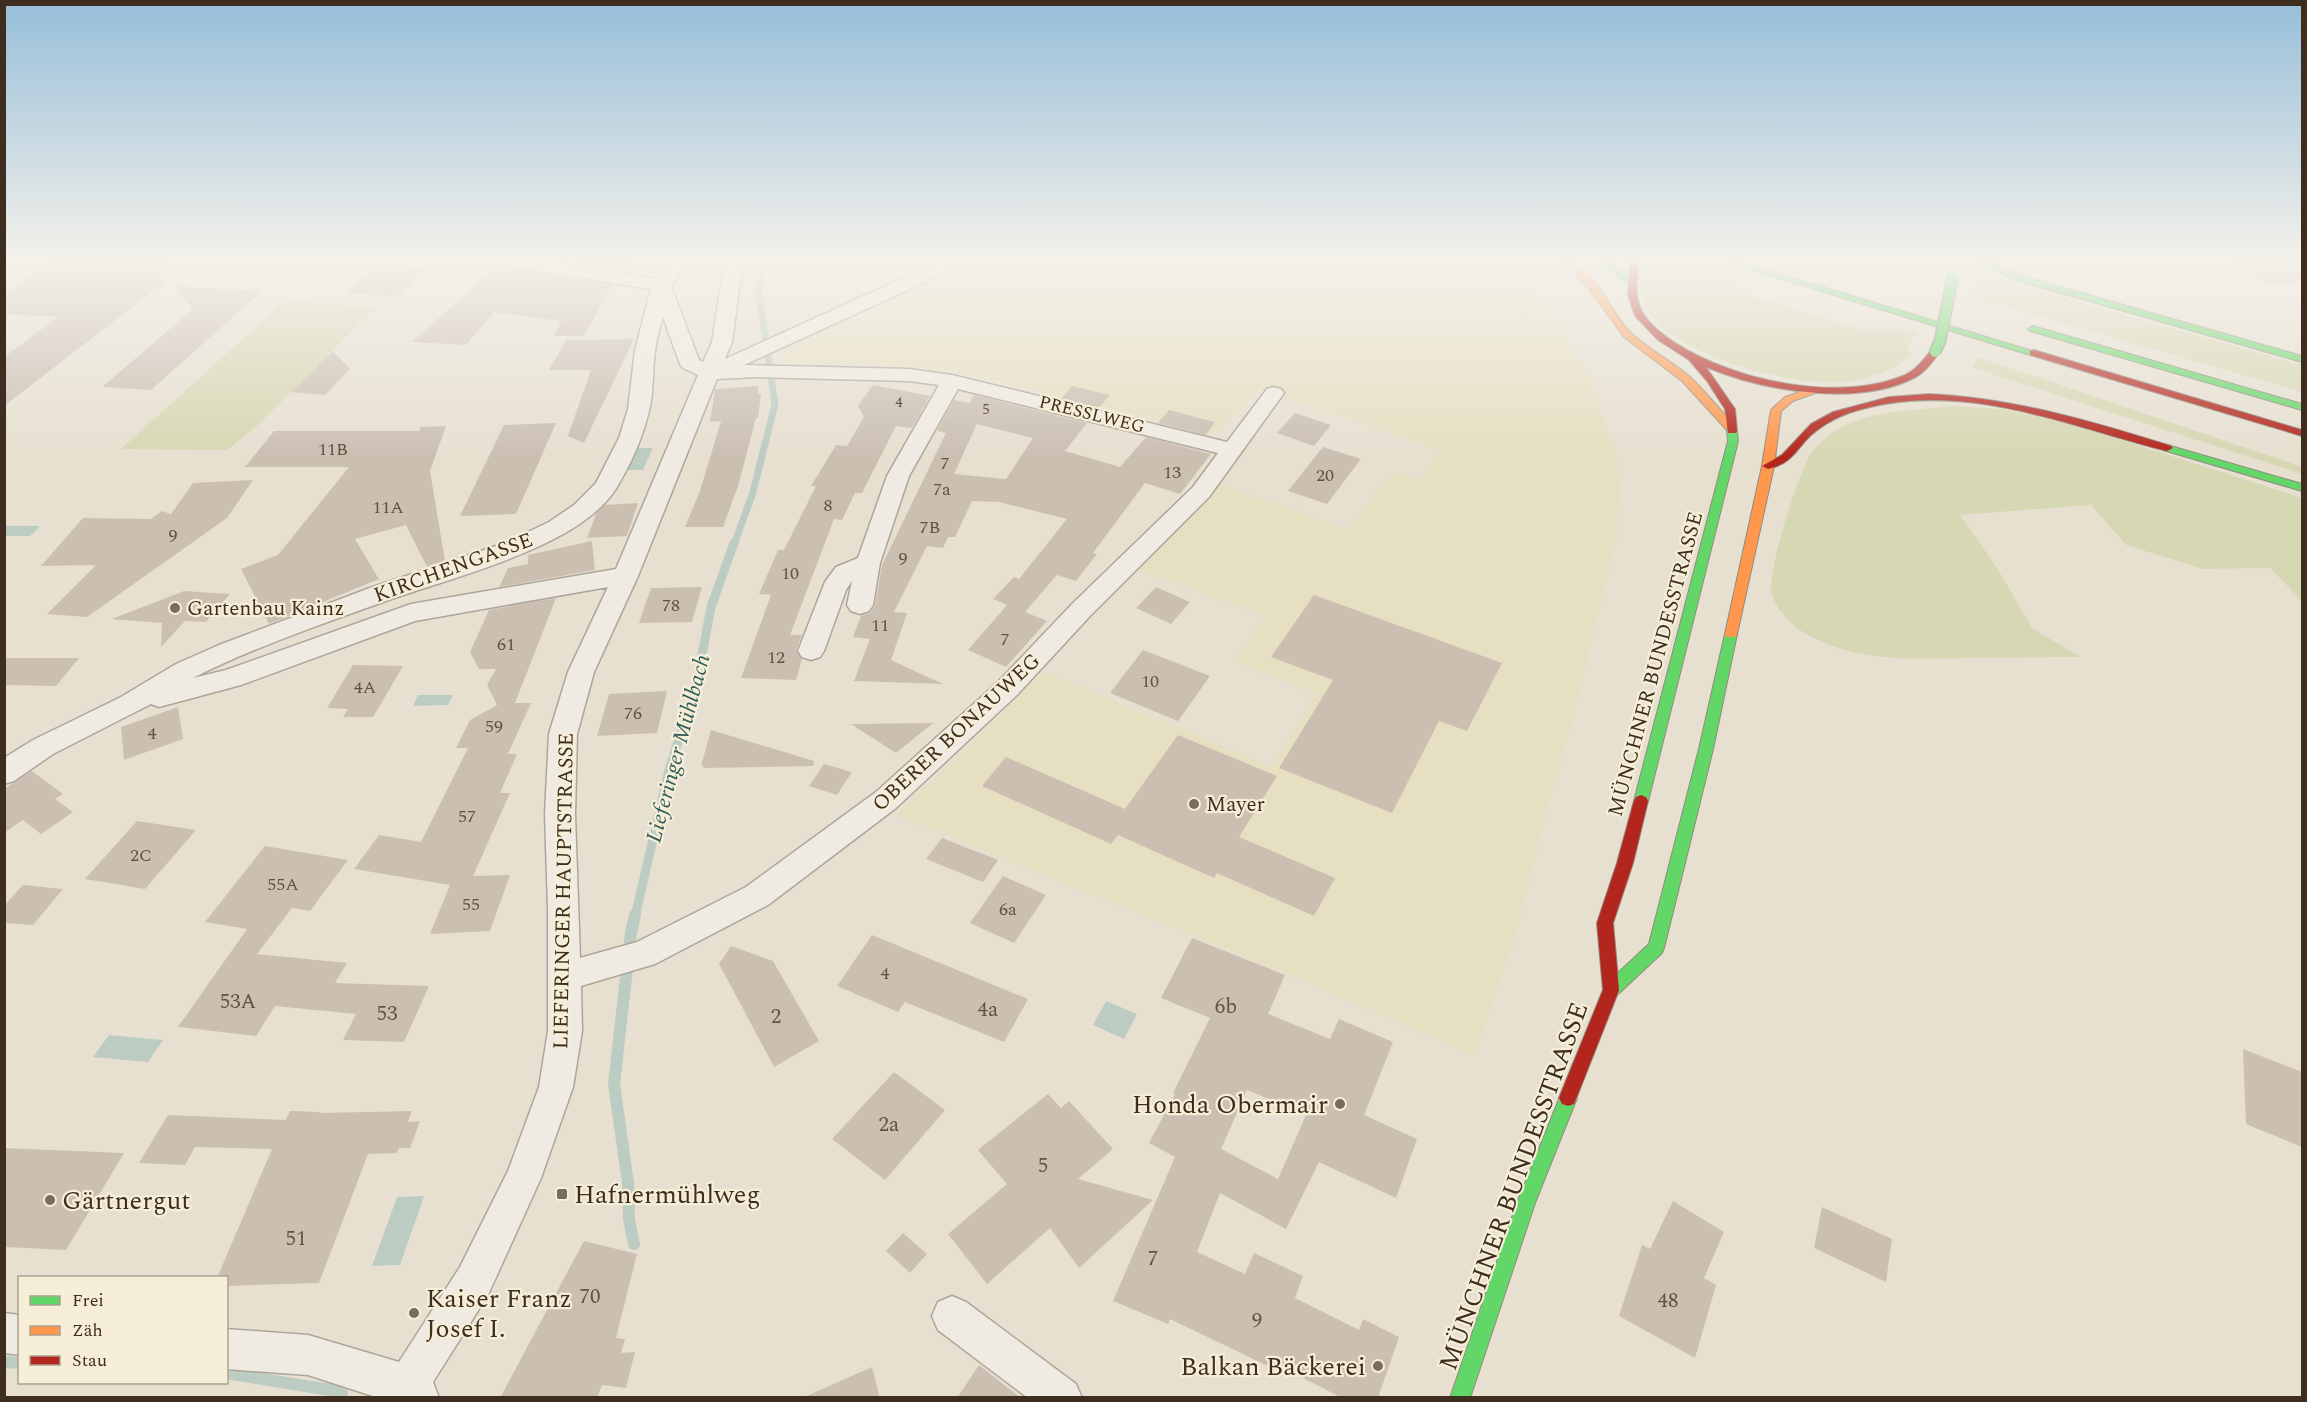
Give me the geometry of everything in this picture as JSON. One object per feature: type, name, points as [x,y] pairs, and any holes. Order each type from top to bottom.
[{"type":"main road","points":[[1617,324],[1629,337],[1700,391],[1730,427]]},
{"type":"main road","name":"MÜNCHNER BUNDESSTRASSE","points":[[1645,324],[1661,339],[1693,358],[1733,374],[1779,386],[1814,390],[1892,384],[1911,376],[1923,367],[1935,352],[1941,341],[1944,324]]},
{"type":"main road","points":[[1939,324],[2302,433]]},
{"type":"main road","points":[[2180,324],[2302,359]]},
{"type":"main road","points":[[2211,324],[2302,350]]},
{"type":"main road","points":[[2022,326],[2302,407]]},
{"type":"main road","name":"MÜNCHNER BUNDESSTRASSE","points":[[1611,990],[1605,923],[1625,863],[1733,441],[1730,409],[1712,379],[1693,358]]},
{"type":"main road","points":[[1867,387],[1942,384],[2006,393],[2076,413],[2302,487]]},
{"type":"main road","name":"MÜNCHNER BUNDESSTRASSE","points":[[1460,1398],[1526,1203],[1611,990],[1656,948],[1706,749],[1768,466],[1776,410],[1789,399],[1814,390]]},
{"type":"main road","points":[[1768,466],[1786,460],[1810,430],[1825,420],[1851,409],[1890,402],[1957,399],[1996,402],[2046,412],[2302,487]]},
{"type":"street","name":"KIRCHENGASSE","points":[[4,765],[131,704],[185,671],[228,651],[376,595],[513,549],[557,527],[582,510],[606,486],[630,438],[639,409],[645,350],[651,324]]},
{"type":"street","points":[[675,324],[690,364],[710,373]]},
{"type":"street","name":"LIEFERINGER HAUPTSTRASSE","points":[[408,1393],[474,1281],[523,1178],[556,1087],[565,1031],[566,976],[560,814],[563,734],[581,672],[626,576],[710,373],[722,342],[725,324]]},
{"type":"street","points":[[755,362],[776,341],[813,324]]},
{"type":"street","name":"PRESSLWEG","points":[[710,373],[755,362],[782,371],[909,375],[951,381],[1232,450]]},
{"type":"street","points":[[860,605],[868,563],[898,477],[951,381]]},
{"type":"street","name":"OBERER BONAUWEG","points":[[566,976],[644,954],[758,896],[886,800],[1008,688],[1081,610],[1201,492],[1274,393]]},
{"type":"street","points":[[812,651],[834,588],[845,573],[868,563]]},
{"type":"street","name":"KIRCHENGASSE","points":[[131,704],[232,678],[411,613],[626,576]]},
{"type":"street","name":"KIRCHENGASSE","points":[[4,773],[43,747]]},
{"type":"street","points":[[952,1316],[1062,1398]]},
{"type":"street","points":[[228,1349],[308,1355],[408,1393]]},
{"type":"shaded area","points":[[836,324],[1558,324],[1590,376],[1614,447],[1620,486],[1616,539],[1572,722],[1549,800],[1514,940],[1474,1055],[1288,974],[897,815],[1044,672],[1271,766],[1317,694],[1234,661],[1266,616],[1135,568],[1217,483],[1348,530],[1393,472],[1421,480],[1441,450],[1261,389],[1214,434],[954,371],[884,365],[785,362],[780,350]]},
{"type":"shaded area","points":[[637,448],[653,448],[643,470],[627,470]]},
{"type":"shaded area","points":[[5,526],[40,526],[30,536],[5,536]]},
{"type":"shaded area","points":[[418,695],[453,695],[448,705],[413,706]]},
{"type":"shaded area","points":[[1106,1001],[1137,1014],[1124,1039],[1093,1025]]},
{"type":"shaded area","points":[[109,1035],[163,1040],[148,1062],[93,1057]]},
{"type":"shaded area","points":[[424,1196],[400,1265],[372,1266],[397,1197]]},
{"type":"green space","points":[[258,324],[359,324],[257,426],[227,450],[121,449]]},
{"type":"green space","points":[[1661,324],[1844,324],[1862,330],[1917,331],[1907,351],[1912,354],[1903,362],[1881,373],[1843,382],[1798,380],[1746,368],[1694,348],[1671,334]]},
{"type":"green space","points":[[2068,324],[2159,324],[2302,365],[2302,392]]},
{"type":"green space","points":[[1978,357],[2302,467],[2302,474],[1973,368]]},
{"type":"green space","points":[[1955,406],[2001,409],[2066,422],[2302,498],[2302,601],[2270,568],[2203,569],[2126,545],[2091,505],[1960,515],[1996,566],[2032,628],[2080,657],[1924,659],[1881,657],[1839,648],[1819,641],[1800,630],[1779,609],[1772,594],[1771,583],[1784,524],[1798,483],[1812,452],[1832,433],[1845,425],[1875,415]]},
{"type":"building","points":[[48,324],[110,324],[4,406],[4,357]]},
{"type":"building","points":[[175,324],[225,324],[151,390],[102,387]]},
{"type":"building","points":[[432,324],[483,324],[466,345],[412,342]]},
{"type":"building","points":[[560,324],[590,324],[584,336],[553,336]]},
{"type":"building","points":[[634,339],[584,443],[568,436],[591,370],[549,370],[566,340]]},
{"type":"building","points":[[333,351],[350,369],[325,395],[291,392]]},
{"type":"building","points":[[873,385],[930,396],[912,428],[896,426],[862,493],[855,493],[842,520],[834,519],[790,635],[802,635],[796,650],[802,659],[796,680],[741,678],[771,595],[759,594],[778,550],[784,550],[816,486],[811,486],[836,445],[847,446],[864,417],[858,406]]},
{"type":"building","points":[[758,386],[758,394],[761,394],[758,418],[756,418],[738,486],[723,527],[685,527],[700,491],[721,421],[710,422],[715,389]]},
{"type":"building","points":[[1072,386],[1110,395],[1099,408],[1061,399]]},
{"type":"building","points":[[974,395],[1087,423],[1065,451],[1120,467],[1146,437],[1211,454],[1180,494],[1145,483],[1093,553],[1097,554],[1076,581],[1057,575],[1025,612],[1047,621],[1006,667],[968,650],[1007,605],[993,599],[1014,577],[1019,579],[1067,519],[999,502],[972,501],[955,537],[948,537],[943,548],[927,546],[894,612],[907,613],[891,660],[943,684],[854,681],[870,639],[853,637],[861,616],[870,613],[875,606],[882,565],[946,433],[937,431],[954,400],[969,403]],"holes":[[[977,424],[1033,438],[1006,479],[954,474]]]},
{"type":"building","points":[[1169,410],[1215,422],[1206,435],[1158,423]]},
{"type":"building","points":[[1295,413],[1331,425],[1314,446],[1277,433]]},
{"type":"building","points":[[556,423],[516,514],[460,516],[504,425]]},
{"type":"building","points":[[446,426],[430,471],[445,561],[427,567],[406,525],[355,539],[379,579],[269,624],[241,569],[278,555],[349,467],[245,467],[274,431],[419,431],[421,427]]},
{"type":"building","points":[[1323,447],[1361,459],[1327,504],[1288,491]]},
{"type":"building","points":[[253,480],[227,518],[87,617],[47,614],[96,565],[41,566],[83,518],[151,519],[162,511],[171,514],[193,483]]},
{"type":"building","points":[[638,503],[627,536],[587,538],[596,514],[605,505]]},
{"type":"building","points":[[592,541],[595,570],[499,587],[508,568],[528,564],[528,555]]},
{"type":"building","points":[[702,587],[692,622],[639,623],[651,588]]},
{"type":"building","points":[[1156,587],[1190,602],[1171,624],[1136,608]]},
{"type":"building","points":[[184,591],[230,594],[206,622],[185,621],[161,647],[162,623],[112,619]]},
{"type":"building","points":[[1314,595],[1502,663],[1467,731],[1439,721],[1392,813],[1279,768],[1333,680],[1271,657]]},
{"type":"building","points":[[556,598],[515,703],[531,703],[508,754],[517,754],[500,793],[510,793],[473,876],[510,875],[490,931],[430,934],[450,885],[354,869],[379,835],[421,842],[468,748],[456,748],[470,720],[497,705],[487,685],[496,669],[479,669],[470,652],[489,610]]},
{"type":"building","points":[[1143,650],[1210,676],[1178,721],[1110,693]]},
{"type":"building","points":[[4,658],[79,658],[56,686],[4,685]]},
{"type":"building","points":[[353,665],[403,666],[373,717],[343,717],[348,709],[327,708]]},
{"type":"building","points":[[667,691],[657,733],[597,736],[609,694]]},
{"type":"building","points":[[178,707],[183,739],[124,760],[121,727]]},
{"type":"building","points":[[933,723],[896,753],[851,724]]},
{"type":"building","points":[[711,730],[814,761],[813,766],[703,768],[704,766],[701,766]]},
{"type":"building","points":[[1178,735],[1277,776],[1239,837],[1335,878],[1314,916],[1217,873],[1214,878],[1118,835],[1111,844],[982,786],[1006,757],[1125,809]]},
{"type":"building","points":[[824,764],[852,772],[837,795],[809,786]]},
{"type":"building","points":[[32,771],[63,794],[55,799],[73,812],[41,834],[23,820],[4,833],[4,789]]},
{"type":"building","points":[[137,821],[196,830],[145,889],[85,879]]},
{"type":"building","points":[[942,838],[998,860],[983,882],[926,859]]},
{"type":"building","points":[[265,846],[348,860],[310,911],[292,908],[257,954],[347,963],[335,983],[429,986],[404,1042],[343,1040],[356,1014],[275,1006],[256,1036],[178,1027],[247,929],[205,922]]},
{"type":"building","points":[[1003,876],[1046,895],[1014,943],[970,923]]},
{"type":"building","points":[[23,885],[63,889],[33,925],[4,923],[4,906]]},
{"type":"building","points":[[872,935],[1028,999],[1004,1042],[905,1002],[898,1012],[837,986]]},
{"type":"building","points":[[1192,938],[1285,975],[1268,1014],[1330,1039],[1339,1019],[1393,1042],[1364,1115],[1417,1139],[1396,1198],[1319,1162],[1286,1229],[1220,1193],[1197,1252],[1245,1274],[1254,1253],[1303,1276],[1295,1298],[1359,1330],[1363,1319],[1399,1337],[1378,1398],[1342,1398],[1280,1366],[1278,1371],[1170,1319],[1168,1324],[1113,1301],[1175,1157],[1149,1143],[1175,1094],[1173,1093],[1210,1018],[1161,998]],"holes":[[[1247,1090],[1306,1115],[1278,1179],[1221,1149]]]},
{"type":"building","points":[[731,946],[773,961],[819,1041],[774,1067],[719,964]]},
{"type":"building","points":[[2243,1049],[2302,1072],[2302,1147],[2246,1124]]},
{"type":"building","points":[[894,1072],[945,1110],[885,1180],[832,1139]]},
{"type":"building","points":[[1048,1094],[1061,1108],[1069,1101],[1113,1149],[1078,1179],[1153,1200],[1079,1268],[1050,1228],[987,1284],[948,1234],[1007,1184],[978,1150]]},
{"type":"building","points":[[290,1111],[319,1113],[412,1111],[408,1122],[420,1121],[410,1148],[399,1148],[397,1153],[368,1154],[319,1283],[228,1286],[228,1276],[218,1276],[272,1149],[195,1147],[185,1165],[139,1163],[168,1115],[286,1120]]},
{"type":"building","name":"Gärtnergut","points":[[4,1148],[124,1153],[66,1250],[4,1247]]},
{"type":"building","points":[[1673,1201],[1724,1232],[1704,1278],[1716,1285],[1695,1358],[1619,1316],[1642,1245],[1650,1249]]},
{"type":"building","points":[[1822,1207],[1892,1239],[1886,1282],[1814,1248]]},
{"type":"building","points":[[903,1233],[927,1254],[910,1273],[886,1251]]},
{"type":"building","points":[[584,1241],[637,1254],[616,1338],[625,1339],[621,1353],[635,1352],[626,1388],[602,1385],[597,1398],[500,1398]]},
{"type":"building","points":[[979,1365],[1021,1398],[957,1398]]},
{"type":"building","points":[[872,1367],[880,1398],[802,1398]]},
{"type":"waterway","name":"Lieferinger Mühlbach","points":[[734,545],[753,492],[775,404],[763,324]]},
{"type":"waterway","name":"Lieferinger Mühlbach","points":[[635,917],[669,770],[697,682],[711,607],[734,543]]},
{"type":"waterway","name":"Lieferinger Mühlbach","points":[[634,1244],[629,1219],[628,1183],[614,1084],[635,915]]},
{"type":"waterway","points":[[4,1362],[18,1363]]},
{"type":"waterway","points":[[228,1373],[342,1392]]},
{"type":"traffic: fast","points":[[1939,324],[2034,353]]},
{"type":"traffic: fast","points":[[1935,352],[1943,324]]},
{"type":"traffic: fast","points":[[2181,324],[2302,359]]},
{"type":"traffic: fast","points":[[2033,329],[2302,407]]},
{"type":"traffic: fast","points":[[1641,801],[1733,441],[1732,431]]},
{"type":"traffic: fast","points":[[2167,448],[2302,488]]},
{"type":"traffic: fast","points":[[1611,990],[1656,948],[1706,749],[1731,634]]},
{"type":"traffic: fast","points":[[1460,1398],[1526,1203],[1568,1098]]},
{"type":"traffic: slow","points":[[1619,324],[1627,335],[1686,379],[1730,427]]},
{"type":"traffic: slow","points":[[1731,634],[1768,466],[1776,410],[1789,399],[1814,390]]},
{"type":"traffic: jam","points":[[1648,324],[1661,338],[1691,357],[1726,372],[1806,389],[1845,390],[1880,386],[1913,375],[1935,352]]},
{"type":"traffic: jam","points":[[2034,353],[2302,433]]},
{"type":"traffic: jam","points":[[1693,358],[1711,379],[1730,409],[1732,431]]},
{"type":"traffic: jam","points":[[1768,466],[1790,454],[1810,431],[1837,414],[1889,401],[1929,397],[1970,399],[2010,405],[2050,414],[2167,448]]},
{"type":"traffic: jam","points":[[1568,1098],[1611,990],[1605,923],[1625,863],[1641,801]]},
{"type":"place","name":"Gartenbau Kainz","points":[[175,608]]},
{"type":"place","name":"Mayer","points":[[1194,804]]},
{"type":"place","name":"Honda Obermair","points":[[1340,1104]]},
{"type":"place","name":"Hafnermühlweg","points":[[562,1194]]},
{"type":"place","name":"Gärtnergut","points":[[50,1200]]},
{"type":"place","name":"Kaiser Franz Josef I.","points":[[414,1313]]},
{"type":"place","name":"Balkan Bäckerei","points":[[1378,1366]]}]
